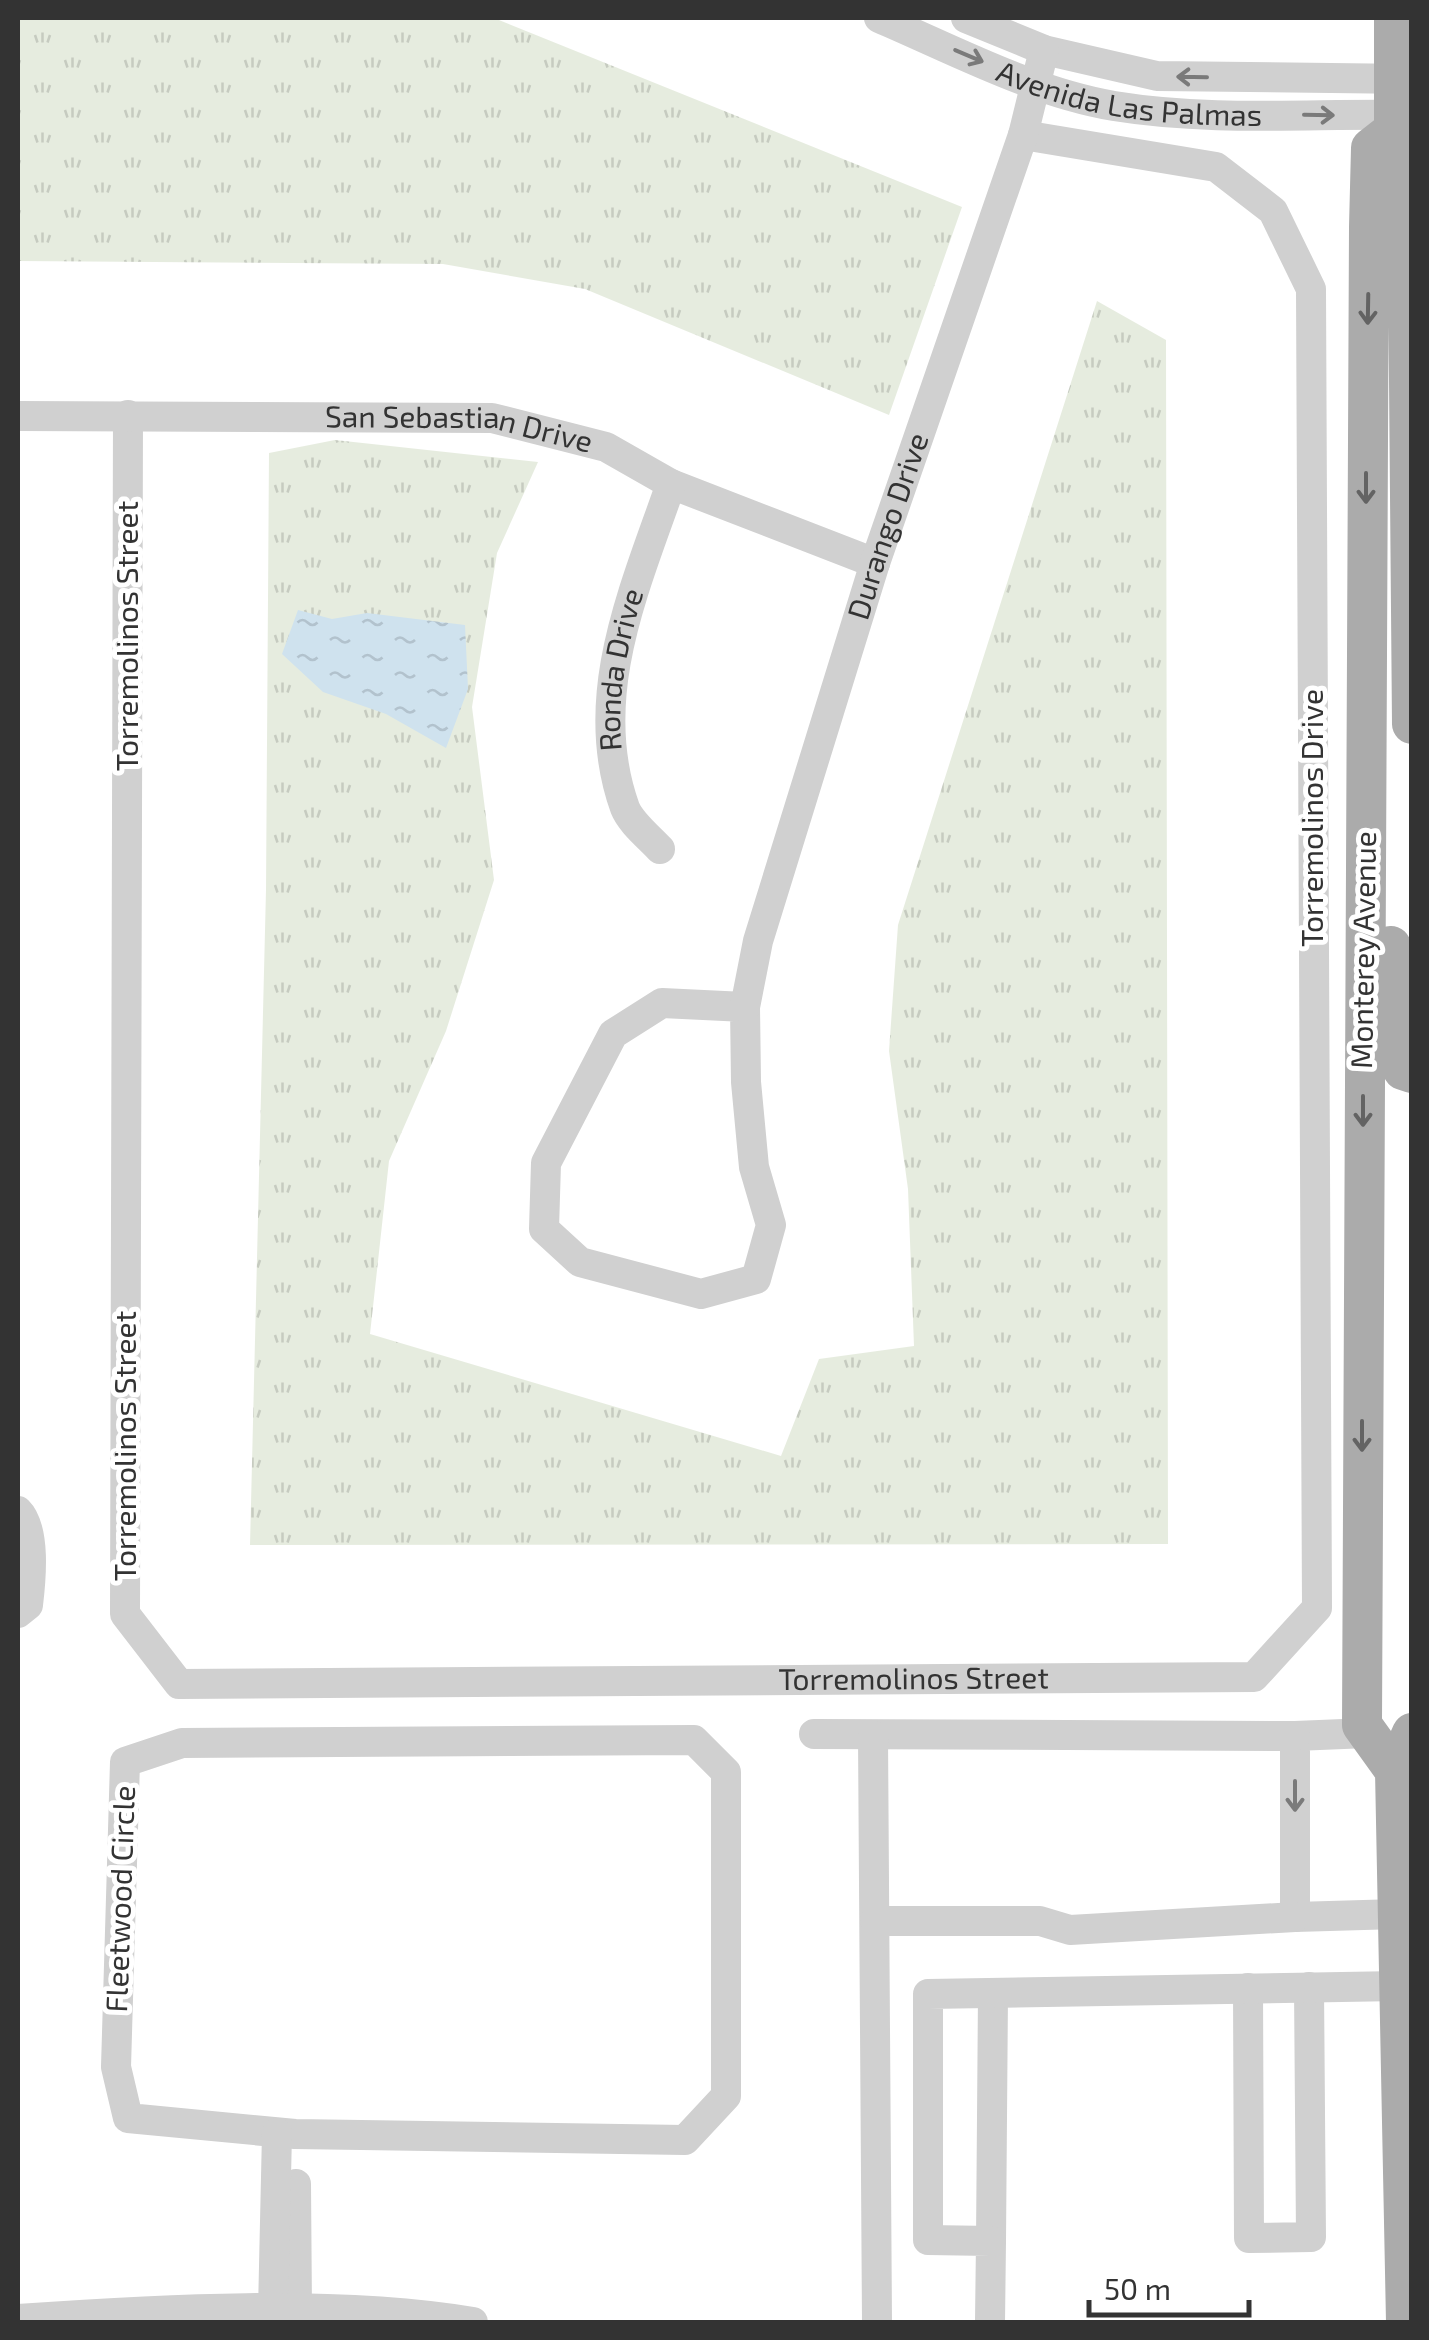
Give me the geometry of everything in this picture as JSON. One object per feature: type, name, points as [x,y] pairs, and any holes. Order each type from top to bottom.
[{"type":"main road","points":[[1394,18],[1407,150],[1412,724]]},
{"type":"main road","name":"Monterey Avenue","points":[[1395,1771],[1362,1725],[1371,148],[1401,104]]},
{"type":"main road","points":[[1366,681],[1386,740],[1392,793],[1393,1038],[1396,1058],[1403,1070],[1412,1072]]},
{"type":"main road","points":[[1406,2322],[1395,1771],[1412,1733]]},
{"type":"street","name":"Avenida Las Palmas","points":[[879,18],[1035,84],[1124,108],[1252,114],[1401,104]]},
{"type":"street","name":"Avenida Las Palmas","points":[[966,18],[1044,50],[1157,76],[1252,78],[1401,104]]},
{"type":"street","name":"Durango Drive","points":[[745,1007],[662,1002],[613,1034],[546,1163],[544,1229],[580,1262],[701,1294],[756,1280],[771,1226],[754,1166],[745,1007],[758,941],[875,563],[1023,135],[1044,50]]},
{"type":"street","points":[[1252,78],[1252,114]]},
{"type":"street","name":"Torremolinos Drive","points":[[1023,135],[1216,166],[1273,210],[1311,289],[1317,1608],[1254,1677]]},
{"type":"street","name":"Torremolinos Street","points":[[128,415],[125,1614],[179,1684],[1254,1677]]},
{"type":"street","name":"San Sebastian Drive","points":[[18,416],[492,418],[606,446],[671,484],[875,563]]},
{"type":"street","name":"Ronda Drive","points":[[660,850],[626,811],[608,730],[618,638],[671,484]]},
{"type":"street","points":[[18,1511],[27,1523],[30,1593],[28,1605],[18,1613]]},
{"type":"street","points":[[814,1734],[1368,1733]]},
{"type":"street","points":[[873,1736],[877,2322]]},
{"type":"street","points":[[1295,1736],[1295,1917]]},
{"type":"street","name":"Fleetwood Circle","points":[[694,1740],[726,1772],[726,2096],[685,2140],[286,2134],[128,2118],[116,2068],[125,1762],[182,1743],[694,1740]]},
{"type":"street","points":[[875,1921],[1040,1921],[1070,1930],[1398,1914]]},
{"type":"street","points":[[991,2241],[928,2240],[928,1994],[1399,1986]]},
{"type":"street","points":[[1248,1988],[1249,2238],[1312,2237],[1309,1987]]},
{"type":"street","points":[[990,2322],[994,1993]]},
{"type":"street","points":[[285,2311],[286,2134]]},
{"type":"street","points":[[18,2319],[285,2311],[385,2312],[474,2322]]},
{"type":"green space","points":[[18,18],[494,18],[962,207],[889,415],[585,289],[443,264],[18,261]]},
{"type":"green space","points":[[1097,301],[1166,340],[1168,1544],[250,1545],[266,890],[269,453],[335,440],[538,462],[497,553],[472,707],[494,880],[446,1031],[389,1161],[370,1334],[781,1456],[819,1359],[914,1346],[908,1189],[889,1051],[898,925]]},
{"type":"water","points":[[298,610],[332,619],[367,613],[465,625],[468,689],[446,748],[386,714],[323,692],[282,654]]}]
